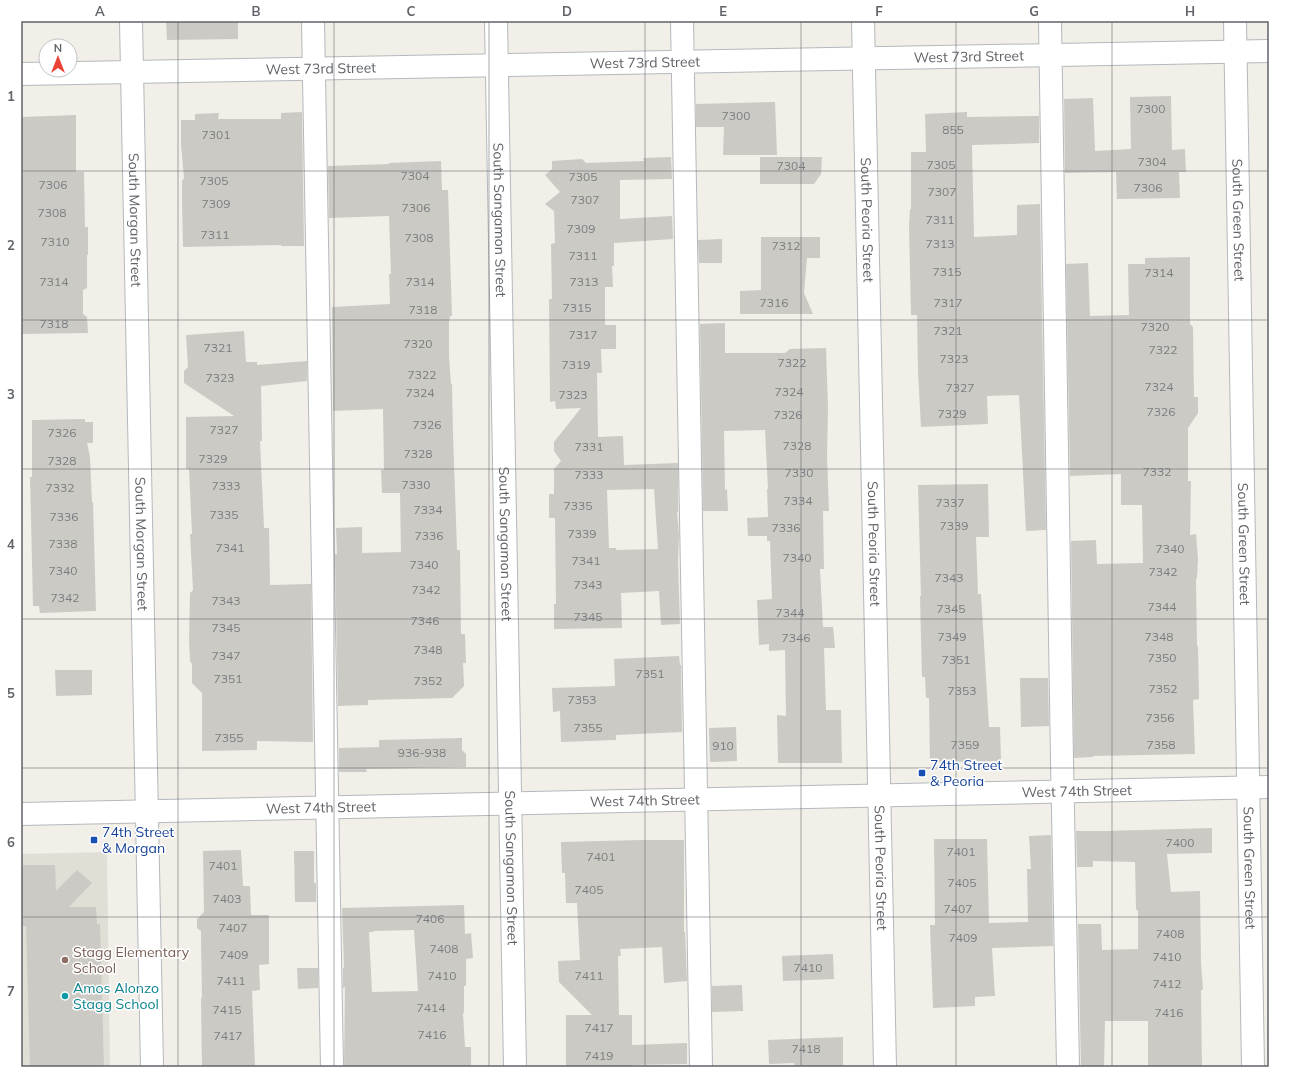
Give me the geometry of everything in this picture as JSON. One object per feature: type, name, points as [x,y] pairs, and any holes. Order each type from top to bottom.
[{"type":"street","name":"South Morgan Street","points":[[131,21],[152,1067]]},
{"type":"street","points":[[314,21],[332,1067]]},
{"type":"street","name":"South Sangamon Street","points":[[496,21],[515,1067]]},
{"type":"street","points":[[682,21],[701,1067]]},
{"type":"street","name":"South Peoria Street","points":[[863,21],[885,1067]]},
{"type":"street","points":[[1050,21],[1062,792],[1068,1067]]},
{"type":"street","name":"South Green Street","points":[[1235,21],[1258,788],[1253,1067]]},
{"type":"street","name":"West 73rd Street","points":[[21,74],[1269,51]]},
{"type":"street","name":"West 74th Street","points":[[21,814],[1258,788]]},
{"type":"shaded area","name":"Stagg Elementary School","points":[[107,852],[110,1067],[21,1067],[21,854]]},
{"type":"building","points":[[166,21],[238,21],[238,39],[167,40]]},
{"type":"building","points":[[1171,96],[1172,150],[1185,149],[1186,172],[1179,172],[1180,198],[1117,199],[1116,172],[1065,173],[1064,99],[1093,98],[1095,151],[1131,149],[1130,97]]},
{"type":"building","points":[[775,102],[777,155],[723,155],[724,127],[696,127],[696,104]]},
{"type":"building","points":[[302,112],[304,246],[183,247],[182,181],[184,178],[181,144],[181,120],[195,120],[195,114],[219,113],[218,119],[281,119],[281,113]]},
{"type":"building","points":[[967,112],[967,117],[1039,116],[1039,143],[972,145],[974,237],[1017,235],[1017,205],[1040,204],[1046,530],[1026,531],[1019,395],[987,396],[988,424],[921,427],[917,315],[911,315],[909,226],[911,209],[911,152],[926,152],[925,114]]},
{"type":"building","points":[[76,115],[76,172],[84,172],[85,227],[88,227],[87,288],[83,290],[83,314],[87,317],[88,333],[21,334],[21,117]]},
{"type":"building","points":[[671,157],[672,179],[620,180],[620,219],[672,216],[673,239],[614,243],[614,266],[612,266],[613,287],[605,287],[605,325],[616,325],[616,349],[601,349],[602,373],[597,373],[598,437],[623,436],[624,465],[678,463],[677,512],[679,534],[678,562],[680,624],[661,625],[659,591],[621,593],[622,628],[554,629],[554,604],[556,604],[555,518],[549,518],[549,494],[554,494],[554,469],[561,461],[554,451],[554,442],[581,408],[556,409],[555,401],[550,402],[549,299],[552,299],[551,244],[555,243],[554,211],[545,204],[560,192],[545,175],[552,169],[552,161],[582,159],[586,163],[644,161],[643,158]],"holes":[[[654,489],[658,549],[616,550],[616,548],[609,548],[607,490]]]},
{"type":"building","points":[[760,157],[822,157],[821,174],[814,184],[760,184]]},
{"type":"building","points":[[441,161],[442,190],[448,190],[452,316],[450,316],[449,322],[449,357],[452,384],[457,550],[460,550],[461,634],[465,634],[466,663],[463,663],[464,686],[452,698],[368,700],[368,705],[338,706],[335,554],[337,554],[336,528],[362,527],[362,553],[401,552],[400,493],[382,493],[381,470],[384,470],[383,409],[333,411],[332,307],[390,304],[389,274],[391,274],[389,216],[329,218],[328,166]]},
{"type":"building","points":[[761,237],[820,237],[820,258],[807,258],[804,293],[813,314],[740,314],[740,291],[761,290]]},
{"type":"building","points":[[722,239],[722,263],[699,263],[698,240]]},
{"type":"building","points":[[1190,257],[1190,324],[1193,327],[1194,397],[1198,397],[1198,413],[1188,428],[1188,481],[1191,481],[1190,535],[1196,534],[1198,559],[1196,579],[1199,699],[1193,700],[1195,754],[1093,756],[1074,758],[1071,541],[1096,540],[1097,564],[1143,563],[1142,505],[1121,505],[1121,474],[1070,476],[1066,264],[1088,263],[1090,316],[1129,315],[1128,264],[1145,264],[1145,258]]},
{"type":"building","points":[[725,323],[725,353],[785,353],[790,349],[826,348],[829,511],[823,511],[824,569],[820,569],[823,627],[833,627],[835,648],[824,648],[826,710],[841,710],[842,763],[778,763],[777,715],[786,716],[785,650],[769,651],[769,644],[759,645],[757,600],[772,599],[770,541],[767,541],[767,536],[748,536],[747,518],[768,517],[765,430],[724,431],[725,490],[727,489],[728,511],[703,511],[700,324]]},
{"type":"building","points":[[244,331],[246,362],[257,362],[257,365],[307,361],[307,381],[261,386],[262,441],[260,441],[264,528],[269,528],[270,585],[311,584],[313,742],[257,741],[257,750],[202,751],[202,693],[192,683],[192,664],[190,661],[189,641],[190,593],[193,590],[189,469],[186,469],[186,417],[234,416],[184,383],[184,371],[188,367],[186,335]]},
{"type":"building","points":[[85,419],[85,422],[93,422],[93,443],[87,443],[90,457],[93,502],[96,611],[40,613],[39,606],[33,606],[30,477],[32,477],[32,420]]},
{"type":"building","points":[[988,484],[989,537],[976,537],[978,594],[981,594],[989,727],[1000,727],[1001,761],[930,762],[929,698],[926,698],[925,677],[922,677],[918,485]]},
{"type":"building","points":[[679,656],[681,665],[682,732],[616,735],[616,740],[561,742],[560,711],[553,712],[552,688],[615,686],[614,659]]},
{"type":"building","points":[[55,670],[92,670],[92,695],[56,696]]},
{"type":"building","points":[[1020,678],[1048,678],[1049,726],[1021,727]]},
{"type":"building","points":[[736,727],[737,761],[710,762],[709,728]]},
{"type":"building","points":[[462,738],[462,750],[466,754],[466,767],[366,769],[367,772],[339,772],[339,748],[379,747],[379,740]]},
{"type":"building","points":[[1212,828],[1212,853],[1167,854],[1171,892],[1200,891],[1203,990],[1201,990],[1202,1067],[1148,1067],[1148,1021],[1105,1021],[1104,1067],[1081,1067],[1078,924],[1101,924],[1102,950],[1138,949],[1138,911],[1136,909],[1135,862],[1093,861],[1093,867],[1077,867],[1076,831]]},
{"type":"building","points":[[1051,835],[1053,946],[992,948],[995,996],[975,997],[975,1006],[933,1008],[930,925],[935,925],[934,839],[987,839],[989,923],[1028,922],[1027,869],[1031,869],[1029,836]]},
{"type":"building","points":[[684,840],[684,932],[687,981],[664,983],[662,947],[620,949],[621,956],[618,956],[619,1015],[632,1015],[632,1045],[687,1043],[687,1064],[632,1065],[632,1067],[566,1067],[566,1015],[592,1015],[559,982],[558,961],[580,960],[577,903],[566,903],[565,873],[562,873],[561,842]]},
{"type":"building","points":[[241,850],[243,886],[250,886],[251,915],[269,915],[269,964],[259,965],[260,990],[252,991],[255,1067],[202,1067],[201,931],[197,928],[197,919],[204,912],[203,851]]},
{"type":"building","points":[[294,851],[314,851],[314,883],[316,883],[316,902],[295,902]]},
{"type":"building","name":"Stagg Elementary School","points":[[21,865],[55,865],[56,891],[77,870],[92,883],[69,907],[96,907],[97,924],[100,924],[104,1067],[30,1067],[26,926],[21,926]]},
{"type":"building","points":[[464,905],[465,934],[471,933],[473,958],[466,959],[466,986],[464,986],[463,1013],[465,1047],[471,1047],[471,1067],[344,1067],[345,987],[343,988],[344,968],[342,908]],"holes":[[[414,930],[418,991],[372,992],[369,932]]]},
{"type":"building","points":[[833,954],[834,979],[783,981],[782,956]]},
{"type":"building","points":[[297,968],[318,968],[318,988],[298,989]]},
{"type":"building","points":[[742,985],[743,1011],[712,1012],[712,986]]},
{"type":"building","points":[[843,1037],[843,1067],[795,1067],[794,1063],[769,1064],[768,1040]]},
{"type":"place","name":"74th Street & Peoria","points":[[922,773]]},
{"type":"place","name":"74th Street & Morgan","points":[[94,840]]},
{"type":"place","name":"Stagg Elementary School","points":[[65,960]]},
{"type":"place","name":"Amos Alonzo Stagg School","points":[[65,996]]}]
